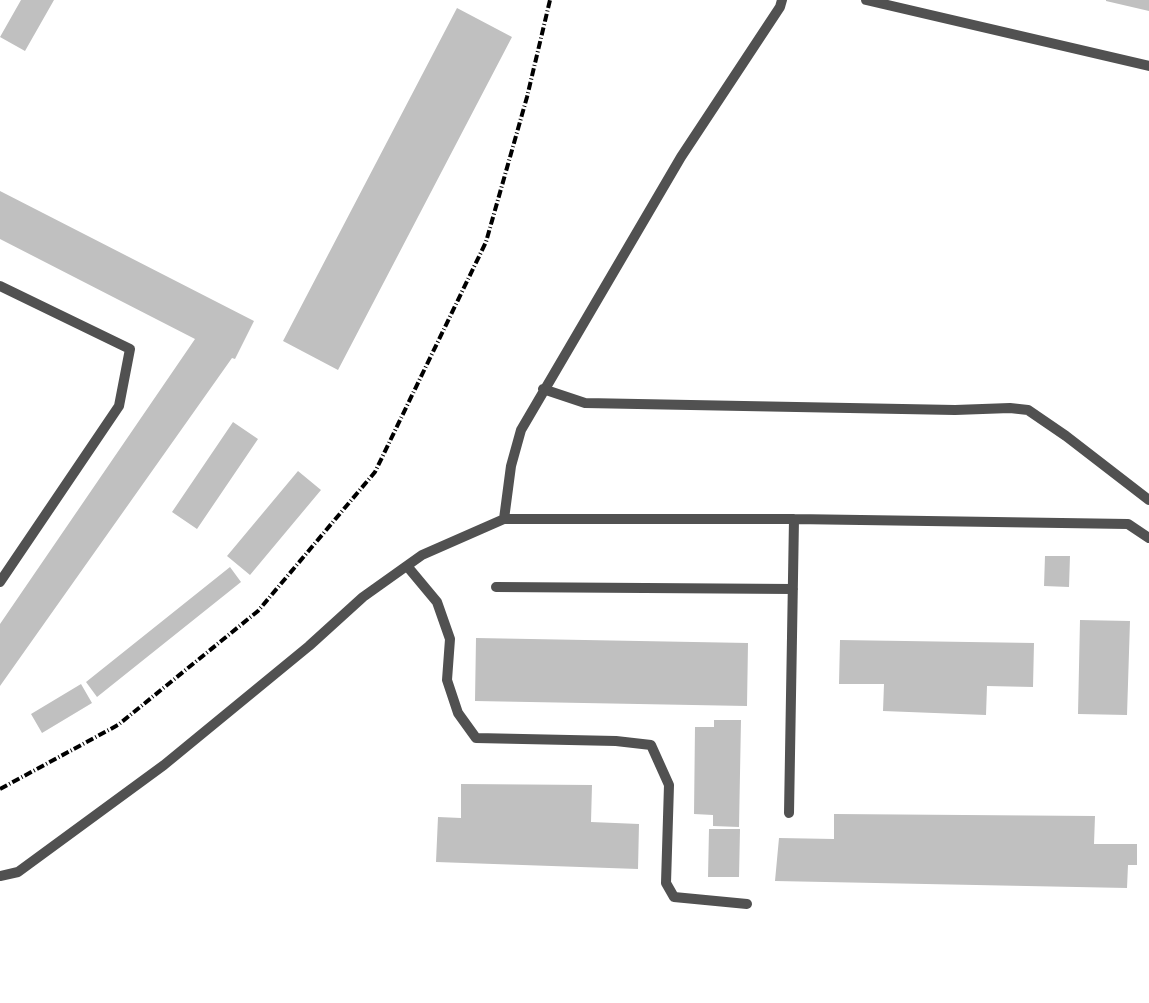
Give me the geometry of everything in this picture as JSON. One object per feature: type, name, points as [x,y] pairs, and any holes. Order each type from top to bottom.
[{"type":"lane","points":[[504,519],[512,466],[521,430],[680,157],[780,7],[782,0]]},
{"type":"lane","points":[[866,0],[1149,66]]},
{"type":"lane","points":[[0,286],[130,349],[119,406],[0,582]]},
{"type":"lane","points":[[543,390],[585,403],[955,410],[1010,408],[1028,410],[1066,436],[1149,500]]},
{"type":"lane","points":[[0,876],[18,872],[164,765],[309,646],[363,597],[422,555],[504,519],[794,519],[1128,524],[1149,538]]},
{"type":"lane","points":[[789,813],[794,519]]},
{"type":"lane","points":[[407,566],[437,602],[450,639],[447,680],[458,713],[476,738],[616,741],[650,745],[670,785],[666,883],[674,897],[747,904]]},
{"type":"lane","points":[[496,587],[793,589]]},
{"type":"building","points":[[21,0],[54,0],[25,51],[0,37]]},
{"type":"building","points":[[1106,0],[1149,0],[1149,11],[1106,1]]},
{"type":"building","points":[[457,8],[512,37],[338,370],[283,341]]},
{"type":"building","points":[[0,191],[254,321],[235,359],[232,358],[0,686],[0,624],[195,339],[0,239]]},
{"type":"building","points":[[233,422],[258,439],[197,529],[172,512]]},
{"type":"building","points":[[298,471],[321,490],[250,575],[227,556]]},
{"type":"building","points":[[1045,556],[1070,556],[1069,587],[1044,586]]},
{"type":"building","points":[[230,567],[241,582],[97,697],[86,682]]},
{"type":"building","points":[[1080,620],[1130,621],[1127,715],[1078,714]]},
{"type":"building","points":[[476,638],[748,643],[747,706],[475,701]]},
{"type":"building","points":[[840,640],[1034,643],[1033,687],[987,686],[986,715],[883,711],[884,684],[839,684]]},
{"type":"building","points":[[81,684],[92,703],[42,733],[31,714]]},
{"type":"building","points":[[714,720],[741,720],[739,827],[713,826],[713,815],[694,814],[695,727],[714,727]]},
{"type":"building","points":[[461,784],[592,785],[591,822],[639,824],[638,869],[436,862],[438,817],[461,818]]},
{"type":"building","points":[[834,814],[1095,816],[1094,844],[1137,844],[1137,865],[1128,865],[1127,888],[775,881],[779,838],[834,839]]},
{"type":"building","points":[[709,829],[740,829],[739,877],[708,877]]},
{"type":"railway","points":[[0,789],[118,725],[258,611],[375,472],[486,242],[527,97],[550,0]]}]
